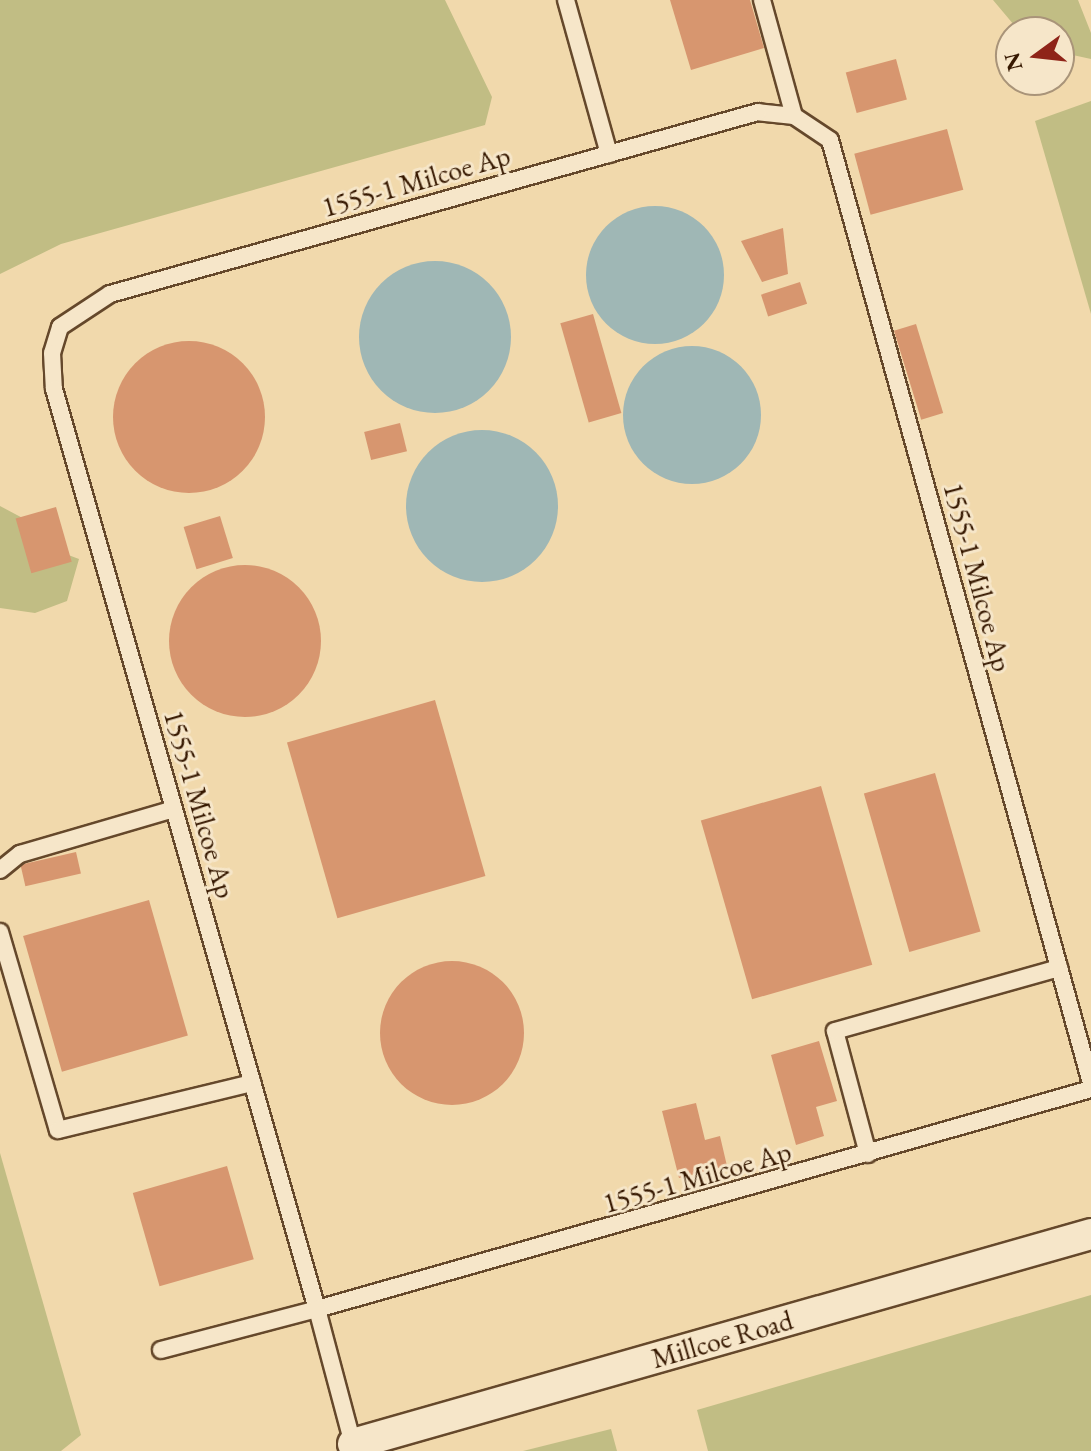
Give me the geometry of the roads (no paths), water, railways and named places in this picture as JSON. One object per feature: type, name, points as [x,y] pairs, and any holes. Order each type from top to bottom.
[{"type":"street","name":"Millcoe Road","points":[[353,1444],[1091,1234]]},
{"type":"lane","points":[[566,0],[609,154]]},
{"type":"lane","points":[[762,0],[794,116]]},
{"type":"lane","name":"1555-1 Milcoe Ap","points":[[353,1444],[54,389],[52,353],[60,327],[110,294],[758,112],[794,116],[830,140],[1091,1083]]},
{"type":"lane","points":[[0,870],[20,854],[174,809]]},
{"type":"lane","points":[[0,932],[58,1130],[252,1083]]},
{"type":"lane","points":[[868,1154],[835,1031],[1059,968]]},
{"type":"lane","name":"1555-1 Milcoe Ap","points":[[317,1309],[1091,1089]]},
{"type":"lane","points":[[161,1350],[317,1309]]},
{"type":"water","points":[[655,206],[681,212],[704,226],[718,249],[724,275],[718,301],[704,324],[681,338],[655,344],[629,338],[606,324],[592,301],[586,275],[592,249],[606,226],[629,212]]},
{"type":"water","points":[[435,261],[464,267],[489,283],[505,308],[511,337],[505,366],[489,391],[464,407],[435,413],[406,407],[381,391],[365,366],[359,337],[365,308],[381,283],[406,267]]},
{"type":"water","points":[[692,346],[718,352],[741,366],[755,389],[761,415],[755,441],[741,464],[718,478],[692,484],[666,478],[643,464],[629,441],[623,415],[629,389],[643,366],[666,352]]},
{"type":"water","points":[[482,430],[511,436],[536,452],[552,477],[558,506],[552,535],[536,560],[511,576],[482,582],[453,576],[428,560],[412,535],[406,506],[412,477],[428,452],[453,436]]}]
